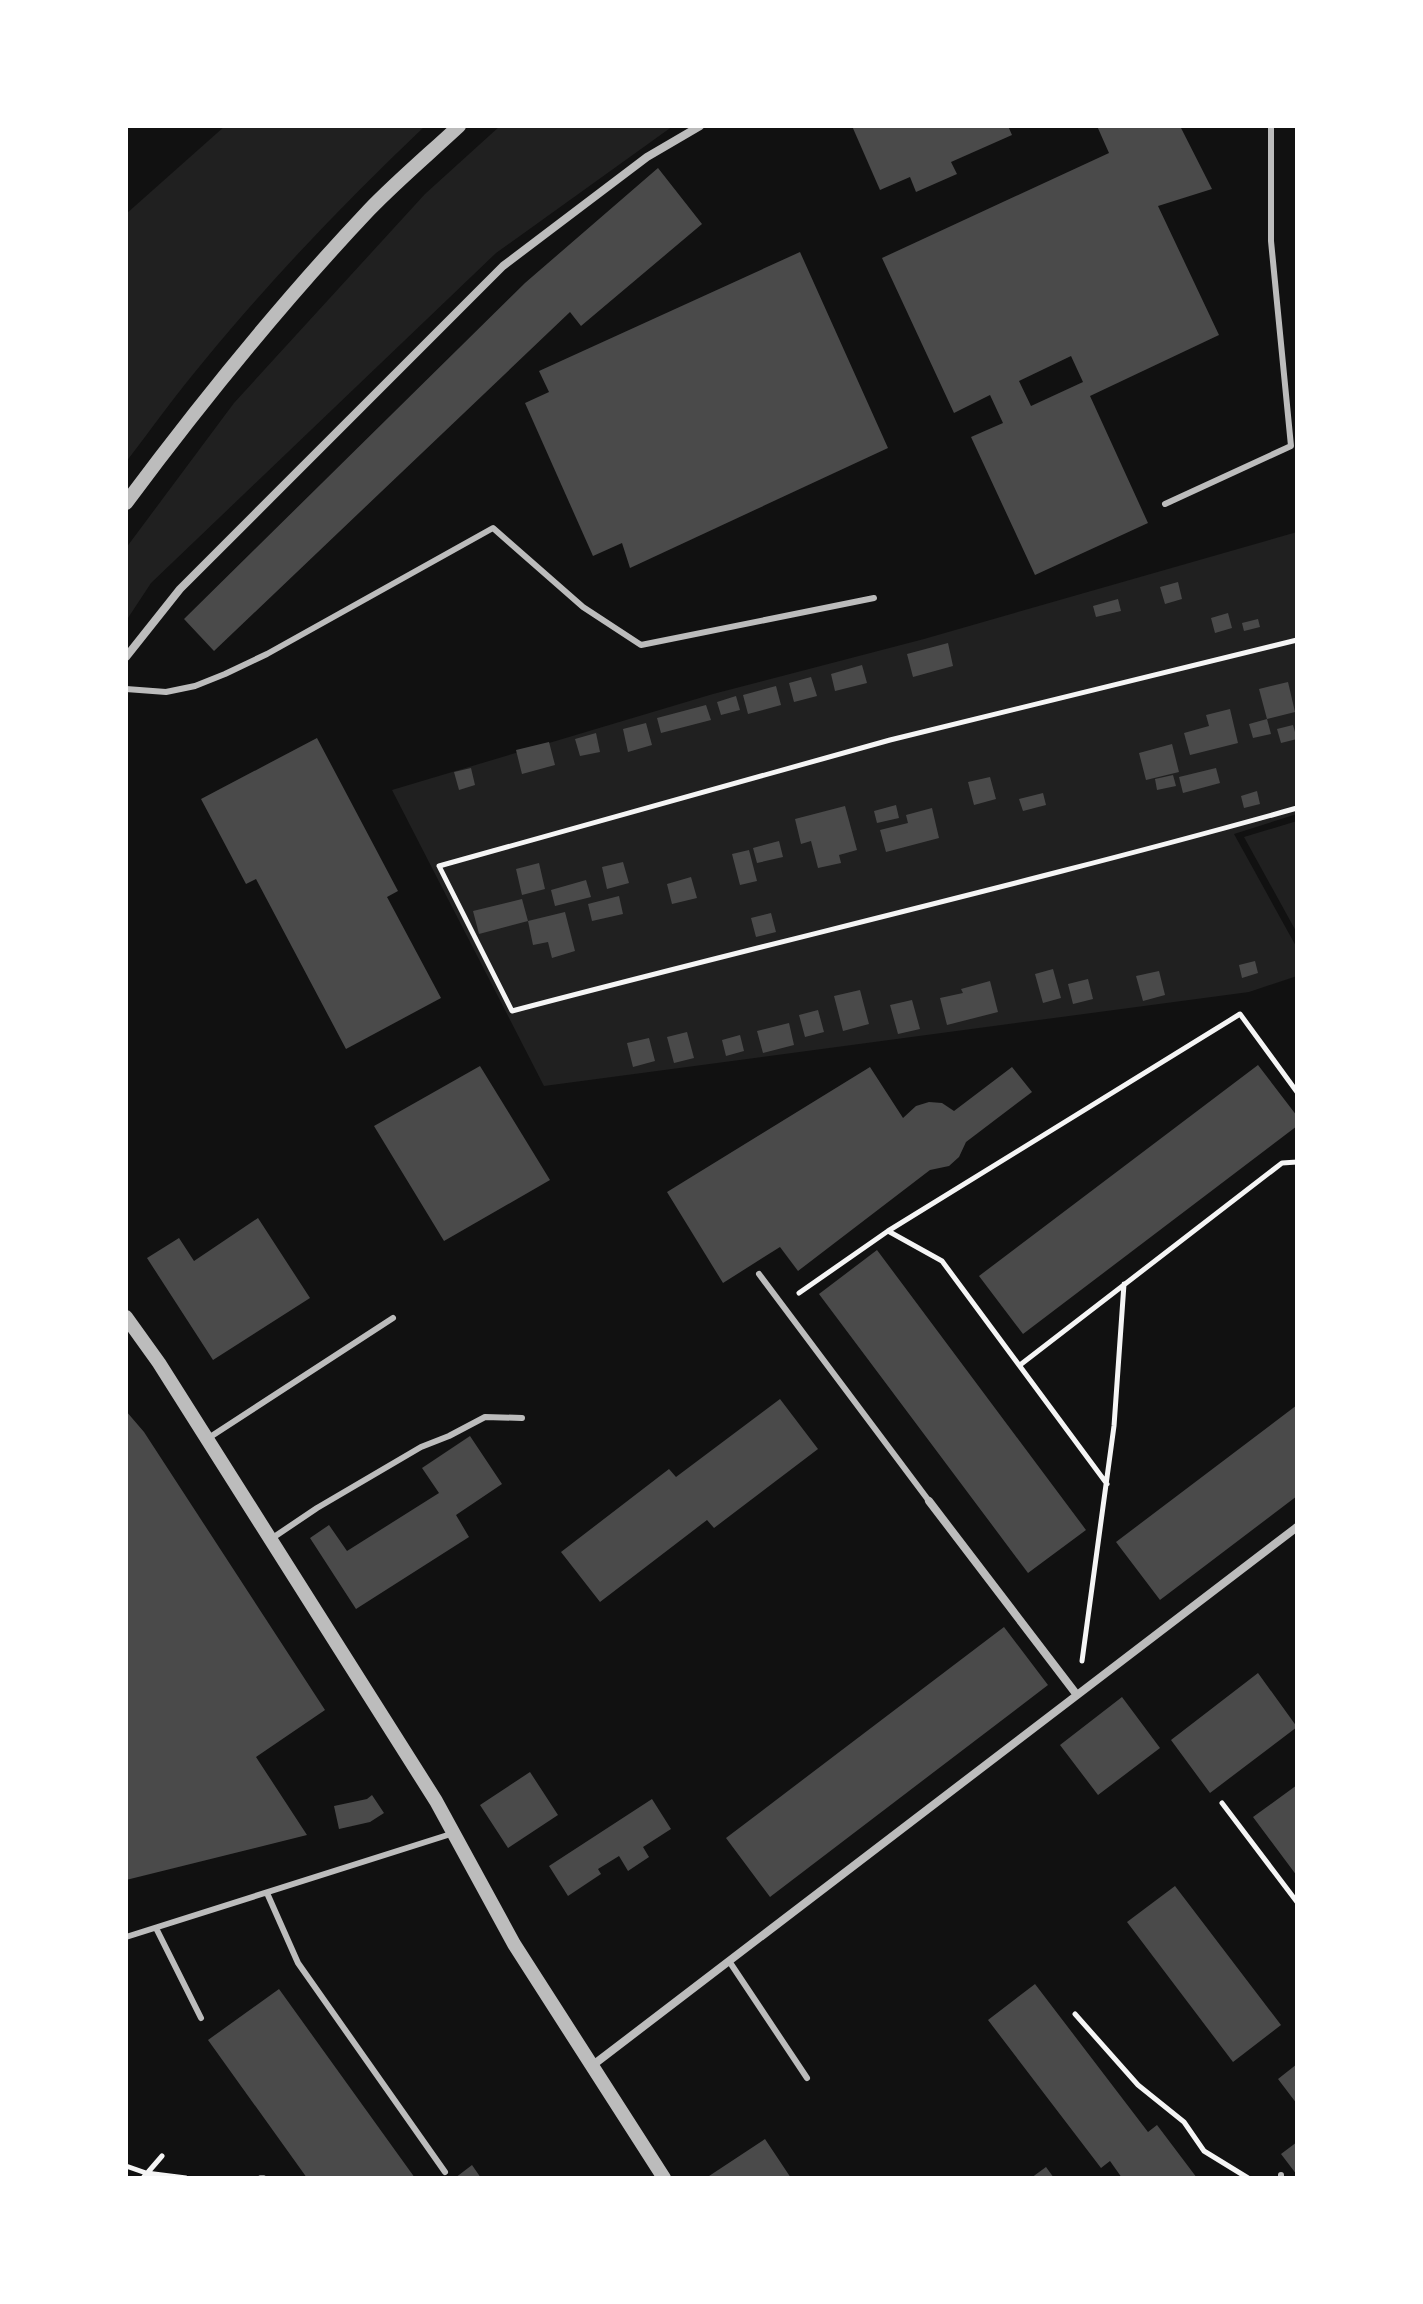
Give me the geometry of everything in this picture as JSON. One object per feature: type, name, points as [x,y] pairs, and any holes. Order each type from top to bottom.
[{"type":"street","points":[[126,503],[190,417],[370,209],[459,126]]},
{"type":"street","points":[[126,657],[180,589],[503,266],[647,157],[700,126]]},
{"type":"street","points":[[126,1317],[207,1439],[436,1801],[514,1944],[664,2178]]},
{"type":"street","points":[[929,1501],[1077,1695]]},
{"type":"street","points":[[593,2065],[1297,1527]]},
{"type":"lane","points":[[1165,504],[1291,446],[1271,241],[1271,126]]},
{"type":"lane","points":[[126,689],[166,692],[195,686],[225,674],[267,654],[493,528],[583,607],[641,645],[874,598]]},
{"type":"lane","points":[[759,1274],[929,1501]]},
{"type":"lane","points":[[207,1439],[393,1318]]},
{"type":"lane","points":[[271,1539],[421,1447],[485,1417],[522,1418]]},
{"type":"lane","points":[[126,1937],[454,1833]]},
{"type":"lane","points":[[267,1893],[298,1963],[445,2172]]},
{"type":"lane","points":[[156,1928],[201,2018]]},
{"type":"lane","points":[[729,1961],[807,2078]]},
{"type":"path","points":[[1297,640],[890,740],[439,866],[512,1011],[1187,839],[1297,808]]},
{"type":"path","points":[[782,1306],[888,1231],[1240,1014],[1297,1092]]},
{"type":"path","points":[[1020,1365],[1282,1163],[1297,1162]]},
{"type":"path","points":[[888,1231],[942,1261],[1107,1484]]},
{"type":"path","points":[[1077,1695],[1114,1426],[1124,1284]]},
{"type":"path","points":[[1222,1803],[1297,1902]]},
{"type":"path","points":[[1075,2014],[1138,2085],[1184,2122],[1204,2151],[1248,2178]]},
{"type":"path","points":[[144,2176],[162,2156]]},
{"type":"path","points":[[126,2166],[144,2176],[186,2178]]},
{"type":"shaded area","points":[[225,126],[425,126],[339,211],[256,300],[194,373],[126,462],[126,214]]},
{"type":"shaded area","points":[[500,126],[673,126],[496,253],[151,583],[126,621],[126,548],[234,403],[425,194]]},
{"type":"shaded area","points":[[1297,532],[1297,814],[1234,834],[1297,948],[1297,976],[1249,992],[544,1086],[392,790],[713,694],[924,639]]},
{"type":"shaded area","points":[[1297,821],[1297,933],[1244,837]]},
{"type":"building","points":[[852,126],[1008,126],[1012,135],[951,162],[957,174],[916,192],[910,177],[880,190]]},
{"type":"building","points":[[1097,126],[1180,126],[1212,189],[1158,206],[1219,335],[1090,396],[1148,523],[1035,575],[971,437],[1003,423],[990,395],[954,413],[882,258],[1109,153]],"holes":[[[1071,356],[1083,382],[1031,406],[1019,381]]]},
{"type":"building","points":[[658,168],[702,224],[581,326],[570,312],[214,651],[184,619],[525,283]]},
{"type":"building","points":[[800,252],[888,448],[630,568],[622,543],[593,556],[525,403],[549,392],[539,371]]},
{"type":"building","points":[[1178,582],[1182,599],[1165,604],[1160,587]]},
{"type":"building","points":[[1118,599],[1121,611],[1096,617],[1093,606]]},
{"type":"building","points":[[1228,613],[1232,628],[1215,633],[1211,618]]},
{"type":"building","points":[[1258,619],[1260,627],[1244,631],[1242,623]]},
{"type":"building","points":[[948,643],[953,666],[913,677],[907,654]]},
{"type":"building","points":[[862,665],[867,683],[835,691],[831,674]]},
{"type":"building","points":[[811,677],[817,696],[794,702],[789,683]]},
{"type":"building","points":[[1288,682],[1295,712],[1267,719],[1259,689]]},
{"type":"building","points":[[776,686],[781,705],[748,714],[743,695]]},
{"type":"building","points":[[736,696],[740,710],[721,715],[717,702]]},
{"type":"building","points":[[706,705],[711,720],[661,733],[657,718]]},
{"type":"building","points":[[1230,709],[1238,743],[1190,755],[1184,733],[1209,726],[1206,715]]},
{"type":"building","points":[[1267,719],[1271,734],[1253,738],[1249,724]]},
{"type":"building","points":[[646,723],[652,745],[628,752],[623,729]]},
{"type":"building","points":[[1293,725],[1297,739],[1281,743],[1277,729]]},
{"type":"building","points":[[596,733],[600,752],[580,756],[575,739]]},
{"type":"building","points":[[317,738],[398,891],[387,897],[441,998],[346,1049],[256,879],[246,884],[201,799]]},
{"type":"building","points":[[549,742],[555,765],[522,774],[516,750]]},
{"type":"building","points":[[1172,744],[1179,772],[1146,780],[1139,753]]},
{"type":"building","points":[[471,768],[475,785],[459,790],[454,772]]},
{"type":"building","points":[[1216,768],[1220,783],[1183,793],[1179,777]]},
{"type":"building","points":[[1173,775],[1176,786],[1157,790],[1155,779]]},
{"type":"building","points":[[990,777],[996,799],[974,805],[968,782]]},
{"type":"building","points":[[1257,791],[1260,804],[1244,808],[1241,796]]},
{"type":"building","points":[[1043,793],[1046,805],[1023,811],[1019,799]]},
{"type":"building","points":[[896,805],[899,818],[877,823],[874,811]]},
{"type":"building","points":[[845,806],[857,850],[839,855],[841,863],[818,868],[811,841],[801,844],[795,819]]},
{"type":"building","points":[[932,808],[939,838],[886,852],[880,830],[908,823],[906,815]]},
{"type":"building","points":[[779,841],[783,857],[757,863],[753,848]]},
{"type":"building","points":[[749,850],[757,881],[740,885],[732,854]]},
{"type":"building","points":[[623,862],[629,883],[607,889],[602,867]]},
{"type":"building","points":[[539,863],[545,889],[522,895],[516,869]]},
{"type":"building","points":[[691,877],[697,898],[672,904],[667,884]]},
{"type":"building","points":[[586,880],[591,897],[555,906],[551,890]]},
{"type":"building","points":[[619,896],[623,914],[592,921],[588,904]]},
{"type":"building","points":[[522,899],[528,921],[479,934],[473,911]]},
{"type":"building","points":[[565,912],[575,951],[552,958],[548,942],[533,945],[528,921]]},
{"type":"building","points":[[771,913],[776,932],[756,937],[751,918]]},
{"type":"building","points":[[1255,961],[1258,973],[1242,978],[1239,965]]},
{"type":"building","points":[[1053,969],[1061,998],[1043,1003],[1035,974]]},
{"type":"building","points":[[1159,971],[1165,995],[1143,1001],[1136,976]]},
{"type":"building","points":[[1088,979],[1093,999],[1073,1004],[1068,984]]},
{"type":"building","points":[[990,981],[998,1012],[947,1025],[940,998],[963,993],[961,989]]},
{"type":"building","points":[[860,990],[869,1024],[843,1031],[834,996]]},
{"type":"building","points":[[912,1000],[920,1029],[898,1034],[890,1005]]},
{"type":"building","points":[[818,1010],[824,1032],[805,1037],[799,1015]]},
{"type":"building","points":[[789,1023],[794,1045],[763,1053],[757,1031]]},
{"type":"building","points":[[687,1032],[694,1058],[674,1063],[667,1037]]},
{"type":"building","points":[[740,1035],[744,1051],[726,1056],[722,1040]]},
{"type":"building","points":[[649,1038],[655,1061],[633,1067],[627,1043]]},
{"type":"building","points":[[1258,1065],[1297,1116],[1297,1126],[1023,1334],[979,1276]]},
{"type":"building","points":[[480,1066],[550,1180],[444,1241],[374,1126]]},
{"type":"building","points":[[870,1067],[903,1118],[916,1106],[929,1102],[942,1103],[954,1111],[1012,1067],[1032,1092],[966,1142],[959,1157],[949,1166],[930,1170],[798,1271],[780,1247],[723,1283],[667,1192]]},
{"type":"building","points":[[258,1218],[310,1298],[213,1360],[147,1258],[179,1238],[194,1261]]},
{"type":"building","points":[[877,1250],[1086,1530],[1028,1573],[819,1294]]},
{"type":"building","points":[[780,1399],[818,1449],[714,1528],[707,1520],[600,1602],[561,1552],[669,1469],[676,1477]]},
{"type":"building","points":[[1297,1405],[1297,1496],[1160,1600],[1116,1542]]},
{"type":"building","points":[[126,1411],[144,1432],[325,1710],[256,1757],[307,1835],[126,1880]]},
{"type":"building","points":[[470,1436],[502,1484],[456,1515],[469,1537],[356,1609],[310,1538],[329,1525],[347,1551],[439,1493],[422,1468]]},
{"type":"building","points":[[1004,1627],[1048,1685],[770,1897],[726,1838]]},
{"type":"building","points":[[1258,1673],[1297,1727],[1210,1793],[1171,1740]]},
{"type":"building","points":[[1122,1697],[1160,1748],[1098,1795],[1060,1745]]},
{"type":"building","points":[[530,1772],[558,1815],[508,1848],[480,1805]]},
{"type":"building","points":[[1297,1785],[1297,1876],[1253,1817]]},
{"type":"building","points":[[372,1795],[384,1813],[370,1822],[339,1829],[334,1806],[367,1799]]},
{"type":"building","points":[[652,1799],[671,1829],[643,1847],[649,1857],[628,1871],[619,1856],[598,1869],[601,1874],[568,1896],[549,1866]]},
{"type":"building","points":[[1175,1886],[1281,2025],[1233,2062],[1127,1922]]},
{"type":"building","points":[[1035,1984],[1148,2132],[1157,2125],[1197,2178],[1122,2178],[1110,2161],[1101,2168],[988,2020]]},
{"type":"building","points":[[279,1989],[415,2178],[307,2178],[208,2040]]},
{"type":"building","points":[[1297,2064],[1297,2104],[1278,2079]]},
{"type":"building","points":[[765,2139],[791,2178],[706,2178]]},
{"type":"building","points":[[1297,2142],[1297,2175],[1281,2154]]},
{"type":"building","points":[[472,2165],[481,2178],[455,2178]]},
{"type":"building","points":[[1046,2167],[1054,2178],[1031,2178]]}]
